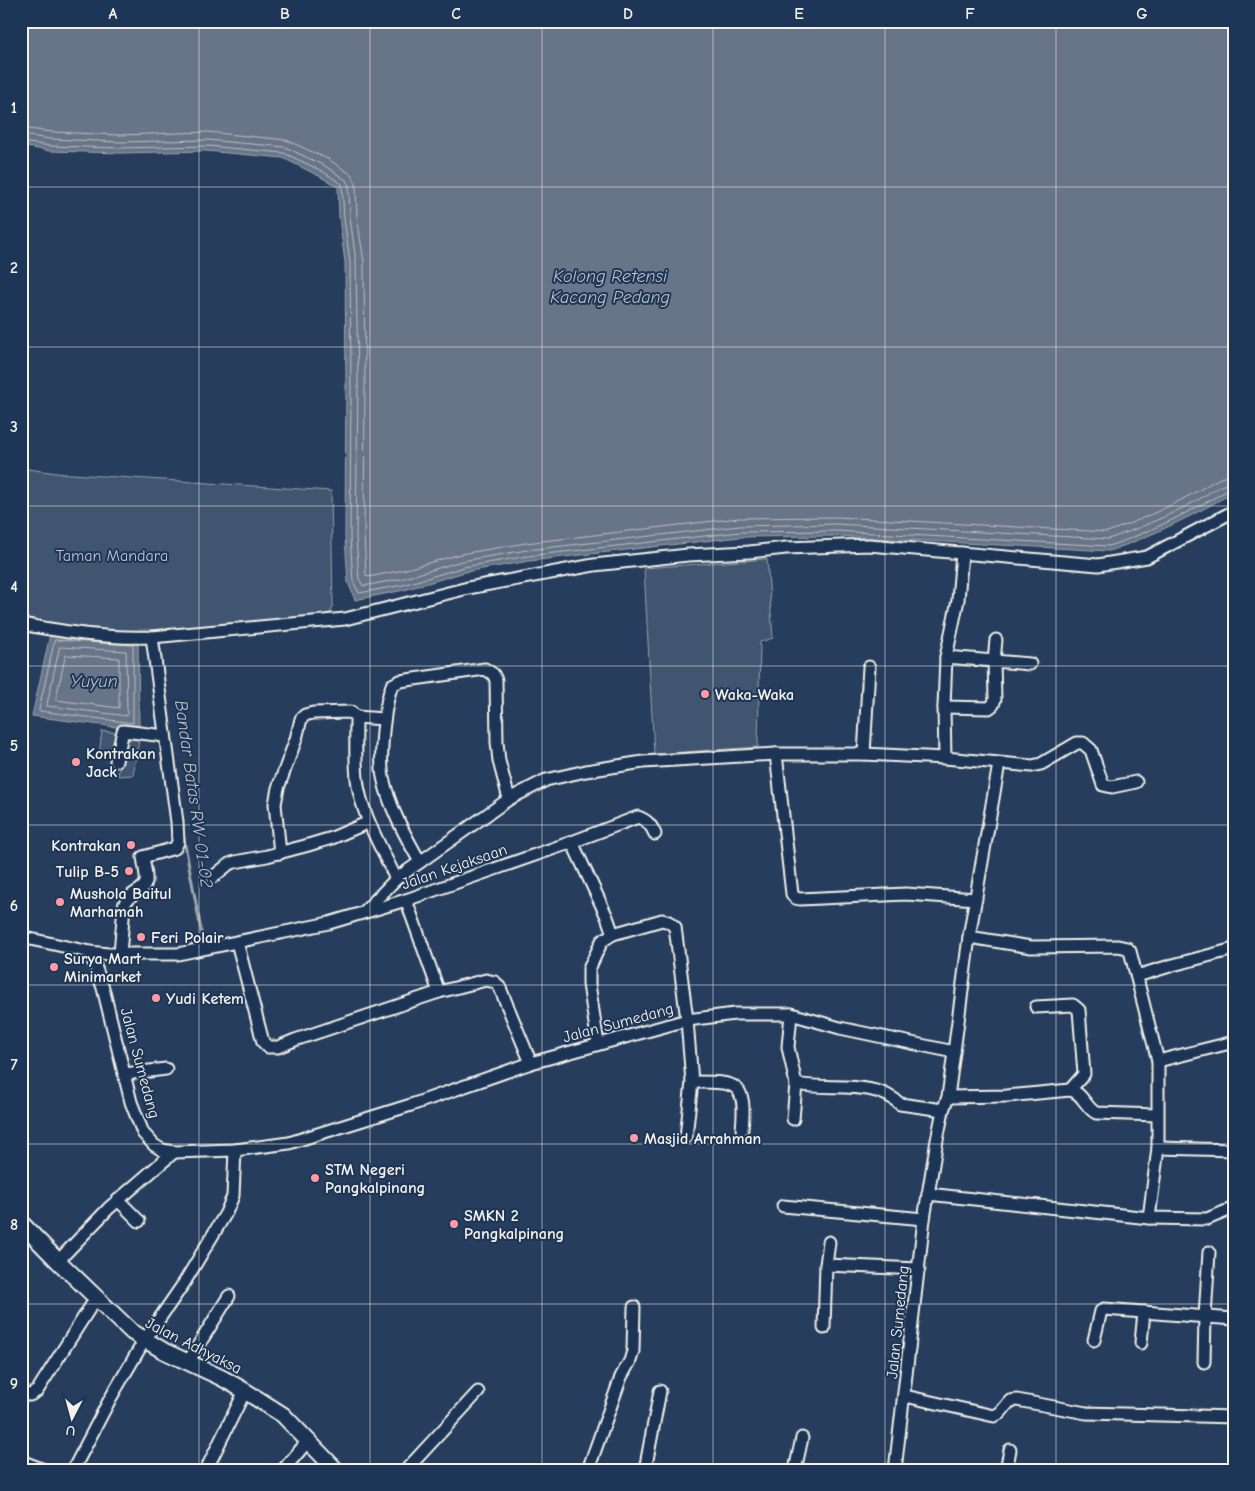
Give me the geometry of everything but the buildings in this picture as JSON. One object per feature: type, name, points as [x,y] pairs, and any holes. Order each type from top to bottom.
[{"type":"street","points":[[21,624],[124,639],[345,619],[468,588],[594,565],[786,548],[869,544],[1090,564],[1108,563],[1147,557],[1234,511]]},
{"type":"street","points":[[944,758],[946,657],[958,600],[962,553]]},
{"type":"street","points":[[120,954],[126,899],[145,886],[143,857],[175,848],[178,842],[177,822],[152,637]]},
{"type":"street","points":[[944,707],[989,708],[993,705],[995,699],[994,661],[996,640]]},
{"type":"street","points":[[946,657],[1030,664]]},
{"type":"street","points":[[864,754],[869,668]]},
{"type":"street","points":[[420,862],[397,816],[382,776],[381,751],[384,719],[392,685],[400,681],[485,670],[493,674],[496,680],[499,761],[509,799]]},
{"type":"street","points":[[280,853],[275,804],[278,788],[296,739],[300,719],[313,712],[352,712],[356,717],[357,779],[361,800],[369,822],[396,879]]},
{"type":"street","points":[[356,717],[384,719]]},
{"type":"street","points":[[116,761],[123,732],[165,736]]},
{"type":"street","points":[[362,914],[396,879],[509,799],[546,780],[609,766],[643,762],[776,754],[864,754],[944,758],[1036,766],[1077,743],[1083,742],[1091,750],[1103,785],[1112,787],[1136,782]]},
{"type":"street","points":[[776,754],[792,894],[795,898],[906,894],[976,899]]},
{"type":"street","points":[[954,1052],[969,937],[1000,764]]},
{"type":"street","name":"Jalan Kejaksaan","points":[[90,952],[178,954],[329,923],[406,900],[638,817],[651,825],[655,834]]},
{"type":"street","points":[[212,877],[229,864],[280,853],[332,838],[369,822]]},
{"type":"street","points":[[572,842],[613,934]]},
{"type":"street","points":[[406,900],[439,992]]},
{"type":"street","points":[[598,1044],[589,984],[589,969],[602,941],[613,934],[662,920],[670,922],[675,927],[687,1020],[692,1082],[686,1137]]},
{"type":"street","points":[[21,937],[90,952]]},
{"type":"street","points":[[969,937],[1031,947],[1123,946],[1130,951],[1158,1060],[1158,1148],[1149,1218]]},
{"type":"street","points":[[237,942],[262,1042],[268,1047],[273,1048],[439,992],[486,980],[495,982],[500,988],[531,1063]]},
{"type":"street","points":[[1137,976],[1173,964],[1234,950]]},
{"type":"street","name":"Jalan Sumedang","points":[[90,952],[103,988],[132,1102],[143,1133],[154,1145],[162,1150],[174,1152],[235,1150],[289,1143],[412,1105],[531,1063],[687,1020],[735,1014],[791,1014],[849,1030],[954,1052],[948,1097],[943,1110],[924,1219],[895,1470]]},
{"type":"street","points":[[1036,1007],[1074,1005],[1080,1010],[1084,1074],[1070,1090]]},
{"type":"street","points":[[791,1014],[788,1047],[796,1084],[793,1120]]},
{"type":"street","points":[[1158,1060],[1234,1042]]},
{"type":"street","points":[[125,1074],[166,1069]]},
{"type":"street","points":[[692,1082],[720,1082],[731,1084],[738,1089],[742,1094],[744,1109],[742,1129]]},
{"type":"street","points":[[796,1084],[875,1090],[894,1098],[900,1104],[943,1110]]},
{"type":"street","points":[[948,1097],[1007,1096],[1070,1090],[1079,1094],[1089,1108],[1096,1113],[1157,1115]]},
{"type":"street","points":[[1158,1148],[1234,1150]]},
{"type":"street","points":[[72,1470],[144,1341],[184,1283],[226,1214],[233,1196],[235,1150]]},
{"type":"street","points":[[58,1261],[95,1221],[174,1152]]},
{"type":"street","points":[[928,1194],[1149,1218],[1207,1219],[1234,1208]]},
{"type":"street","points":[[118,1200],[139,1221]]},
{"type":"street","points":[[783,1206],[924,1219]]},
{"type":"street","name":"Jalan Adhyaksa","points":[[21,1223],[120,1322],[144,1341],[245,1391],[283,1415],[336,1470]]},
{"type":"street","points":[[824,1328],[826,1265],[829,1242]]},
{"type":"street","points":[[1204,1362],[1210,1252]]},
{"type":"street","points":[[826,1265],[919,1269]]},
{"type":"street","points":[[188,1362],[229,1296]]},
{"type":"street","points":[[21,1394],[30,1396],[37,1391],[96,1298]]},
{"type":"street","points":[[588,1470],[621,1377],[633,1351],[634,1307]]},
{"type":"street","points":[[1094,1340],[1101,1311],[1104,1309],[1234,1319]]},
{"type":"street","points":[[1141,1344],[1144,1312]]},
{"type":"street","points":[[206,1470],[245,1391]]},
{"type":"street","points":[[645,1470],[660,1391]]},
{"type":"street","points":[[406,1470],[478,1392]]},
{"type":"street","points":[[905,1396],[994,1416],[1000,1413],[1010,1401],[1016,1400],[1086,1413],[1234,1417]]},
{"type":"street","points":[[795,1470],[802,1438]]},
{"type":"street","points":[[284,1470],[308,1441]]},
{"type":"street","points":[[1006,1470],[1010,1450]]},
{"type":"street","points":[[21,1461],[44,1470]]},
{"type":"green space","name":"Taman Mandara","points":[[21,468],[56,473],[331,491],[333,606],[331,612],[163,633],[123,634],[21,620]]},
{"type":"green space","name":"Waka-Waka","points":[[767,559],[773,638],[760,642],[758,747],[654,754],[644,568]]},
{"type":"green space","points":[[102,731],[120,733],[117,755],[99,754]]},
{"type":"green space","points":[[124,733],[140,735],[133,775],[118,776]]},
{"type":"water","name":"Kolong Retensi Kacang Pedang","points":[[21,21],[1234,22],[1234,492],[1173,524],[1109,551],[836,536],[740,537],[529,561],[465,572],[404,590],[355,600],[348,582],[345,537],[345,262],[339,218],[338,187],[283,158],[206,151],[120,153],[50,151],[21,146]]},
{"type":"water","name":"Yuyun","points":[[50,635],[138,640],[139,730],[32,716]]},
{"type":"waterway","name":"Bandar Batas RW 01-02","points":[[159,643],[161,659]]},
{"type":"waterway","name":"Bandar Batas RW 01-02","points":[[183,834],[204,946]]},
{"type":"place","name":"Waka-Waka","points":[[705,694]]},
{"type":"place","name":"Kontrakan Jack","points":[[76,762]]},
{"type":"place","name":"Kontrakan","points":[[131,845]]},
{"type":"place","name":"Tulip B-5","points":[[129,871]]},
{"type":"place","name":"Mushola Baitul Marhamah","points":[[60,902]]},
{"type":"place","name":"Feri Polair","points":[[141,937]]},
{"type":"place","name":"Surya Mart Minimarket","points":[[54,967]]},
{"type":"place","name":"Yudi Ketem","points":[[156,998]]},
{"type":"place","name":"Masjid Arrahman","points":[[634,1138]]},
{"type":"place","name":"STM Negeri Pangkalpinang","points":[[315,1178]]},
{"type":"place","name":"SMKN 2 Pangkalpinang","points":[[454,1224]]}]
